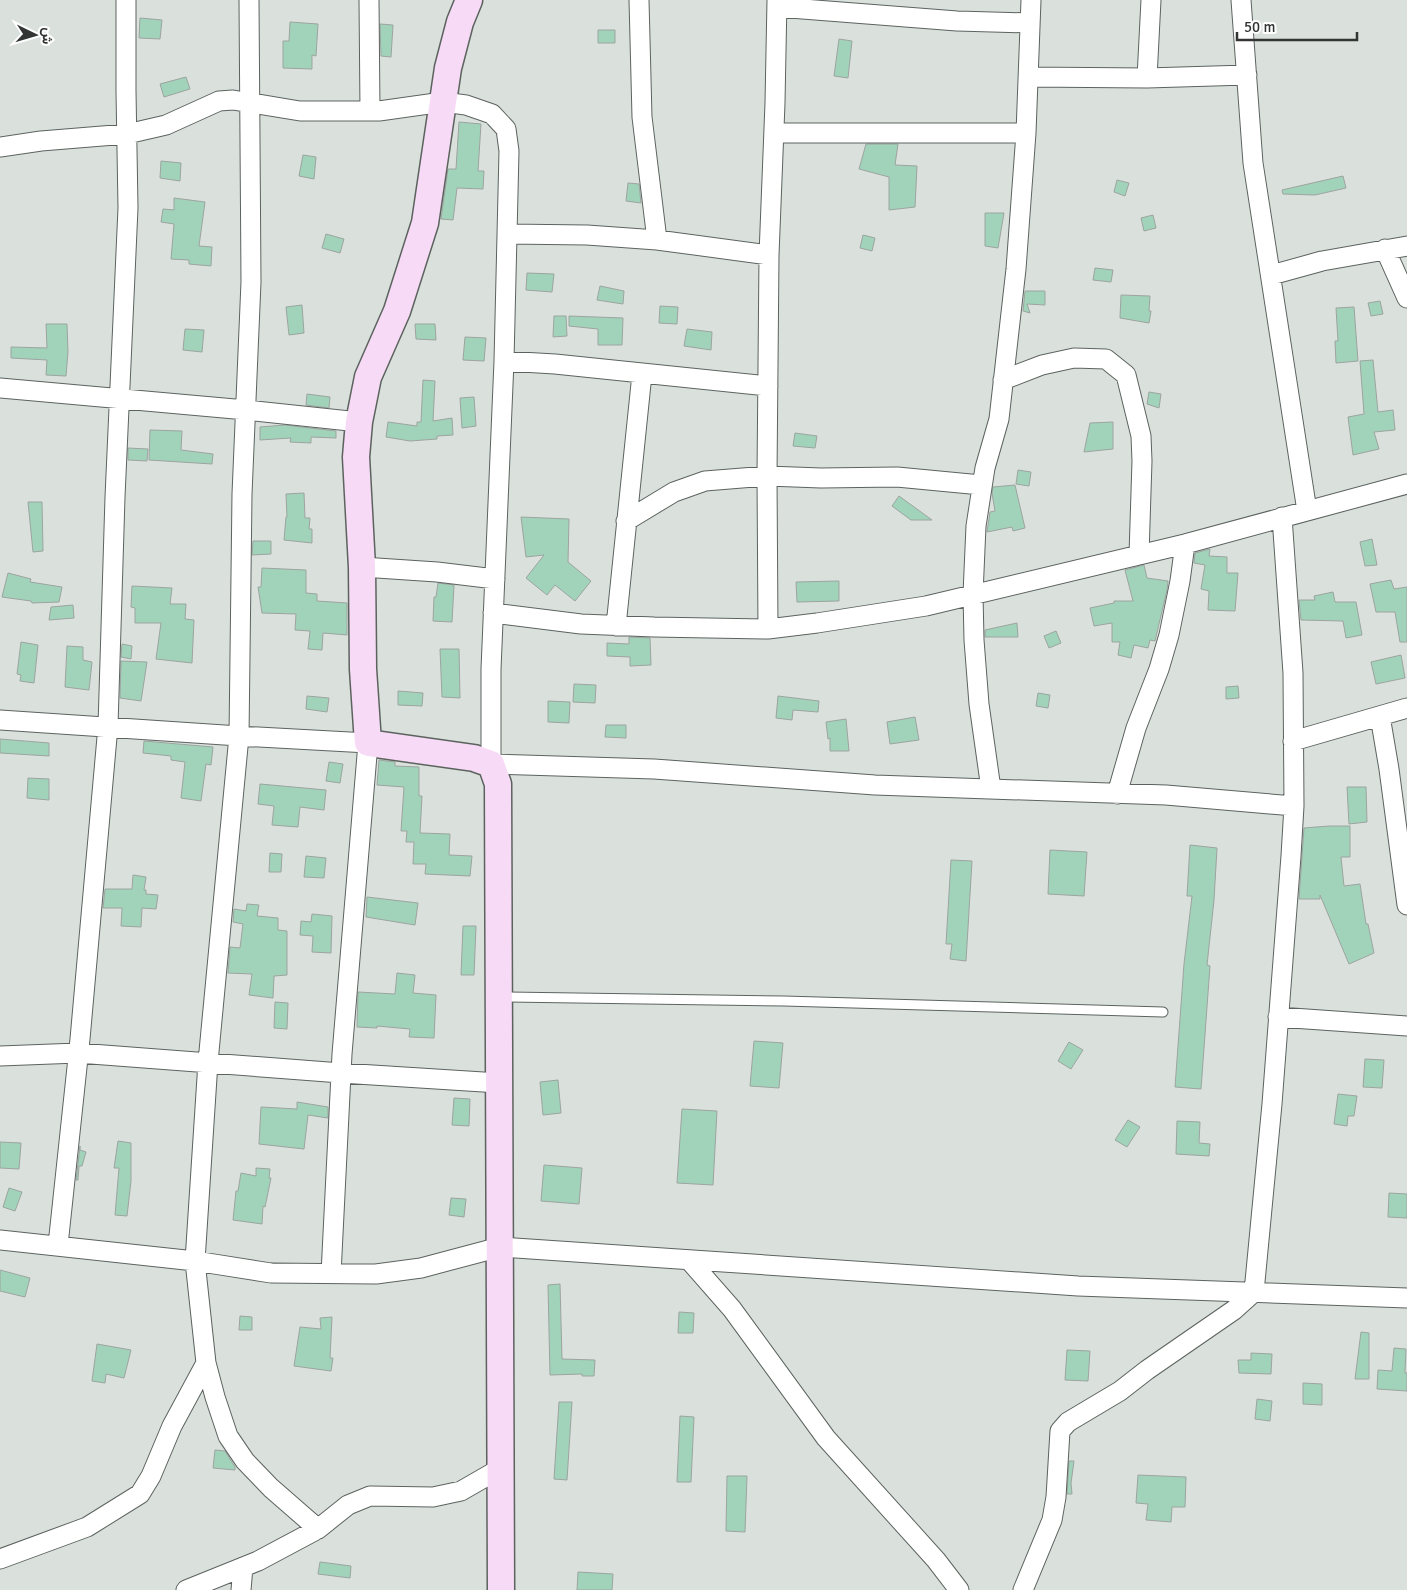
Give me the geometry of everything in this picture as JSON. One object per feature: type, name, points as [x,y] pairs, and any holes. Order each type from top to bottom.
[{"type":"street","points":[[58,1245],[108,726],[114,496],[128,208],[126,0]]},
{"type":"street","points":[[249,0],[251,282],[242,494],[239,736],[208,1062],[196,1261],[206,1363],[228,1436],[245,1461],[271,1488],[318,1529]]},
{"type":"street","points":[[369,0],[370,111]]},
{"type":"street","points":[[331,1274],[341,1073],[368,743],[356,457],[359,422],[368,377],[397,311],[425,223],[448,68],[460,22],[469,0]]},
{"type":"street","points":[[639,0],[642,118],[657,240]]},
{"type":"street","points":[[990,789],[979,704],[974,640],[973,594],[976,526],[981,485],[999,419],[1016,269],[1026,133],[1031,0]]},
{"type":"street","points":[[1147,78],[1151,0]]},
{"type":"street","points":[[1241,0],[1253,163],[1307,511]]},
{"type":"street","points":[[768,629],[769,255],[777,4],[957,21],[1030,23]]},
{"type":"street","points":[[1029,77],[1147,78],[1247,75]]},
{"type":"street","points":[[0,148],[41,141],[127,134],[166,125],[219,101],[233,100],[300,111],[370,111],[399,109],[443,102],[466,105],[492,114],[506,129],[509,151],[504,361],[493,613],[491,764],[498,784],[500,1590]]},
{"type":"street","points":[[774,134],[1026,133]]},
{"type":"street","points":[[507,234],[587,235],[657,240],[769,255]]},
{"type":"street","points":[[1270,275],[1322,261],[1407,246]]},
{"type":"street","points":[[1385,249],[1407,298]]},
{"type":"street","points":[[1004,380],[1042,365],[1074,358],[1106,359],[1126,375],[1141,436],[1139,554]]},
{"type":"street","points":[[504,361],[555,364],[768,386]]},
{"type":"street","points":[[616,626],[642,374]]},
{"type":"street","points":[[0,388],[120,397],[359,422]]},
{"type":"street","points":[[626,521],[674,492],[705,482],[767,476],[821,478],[897,477],[981,485]]},
{"type":"street","points":[[493,613],[581,624],[616,626],[768,629],[817,623],[926,606],[1185,544],[1407,484]]},
{"type":"street","points":[[1023,1590],[1052,1520],[1056,1497],[1060,1432],[1068,1422],[1120,1391],[1234,1310],[1254,1292],[1272,1104],[1294,806],[1293,672],[1282,517]]},
{"type":"street","points":[[1117,794],[1136,728],[1159,669],[1169,635],[1185,544]]},
{"type":"street","points":[[362,567],[437,572],[495,579]]},
{"type":"street","points":[[1294,741],[1407,708]]},
{"type":"street","points":[[1380,716],[1407,905]]},
{"type":"street","points":[[0,720],[368,743],[474,758],[491,764],[654,769],[875,785],[1176,796],[1294,806]]},
{"type":"street","points":[[1278,1017],[1407,1026]]},
{"type":"street","points":[[0,1056],[78,1053],[499,1083]]},
{"type":"street","points":[[0,1240],[196,1261],[271,1273],[376,1274],[421,1268],[500,1247],[1078,1286],[1407,1298]]},
{"type":"street","points":[[689,1260],[732,1309],[826,1438],[936,1560],[959,1590]]},
{"type":"street","points":[[0,1560],[87,1527],[140,1494],[151,1476],[172,1426],[206,1363]]},
{"type":"street","points":[[186,1590],[258,1561],[318,1529],[348,1505],[370,1496],[433,1497],[461,1491],[501,1468]]},
{"type":"street","points":[[241,1590],[243,1567]]},
{"type":"lane","points":[[499,997],[784,1001],[1163,1012]]},
{"type":"building","points":[[140,18],[162,20],[160,39],[139,38]]},
{"type":"building","points":[[290,22],[318,24],[316,56],[312,55],[312,69],[283,68],[283,41],[289,41]]},
{"type":"building","points":[[380,24],[393,25],[391,57],[381,56]]},
{"type":"building","points":[[598,30],[615,30],[615,43],[598,43]]},
{"type":"building","points":[[839,39],[852,41],[848,78],[834,76]]},
{"type":"building","points":[[186,77],[190,89],[164,97],[160,84]]},
{"type":"building","points":[[459,122],[481,124],[478,171],[484,171],[483,189],[457,188],[453,220],[441,219],[448,169],[456,169]]},
{"type":"building","points":[[866,144],[898,144],[895,165],[917,166],[915,207],[889,210],[889,177],[859,169]]},
{"type":"building","points":[[303,155],[316,157],[314,179],[299,176]]},
{"type":"building","points":[[161,161],[181,163],[180,181],[160,178]]},
{"type":"building","points":[[1343,176],[1346,188],[1315,195],[1283,194],[1282,190]]},
{"type":"building","points":[[1117,180],[1129,183],[1125,196],[1114,192]]},
{"type":"building","points":[[628,183],[639,184],[641,203],[626,201]]},
{"type":"building","points":[[174,198],[205,202],[199,246],[212,247],[211,266],[189,264],[189,260],[171,259],[174,224],[161,222],[163,209],[174,210]]},
{"type":"building","points":[[985,213],[1004,213],[998,248],[985,246]]},
{"type":"building","points":[[1153,215],[1156,228],[1144,231],[1141,218]]},
{"type":"building","points":[[326,234],[344,239],[340,253],[322,248]]},
{"type":"building","points":[[863,235],[875,238],[872,251],[860,248]]},
{"type":"building","points":[[1095,268],[1113,270],[1111,282],[1093,280]]},
{"type":"building","points":[[527,273],[554,274],[552,292],[526,290]]},
{"type":"building","points":[[600,286],[624,291],[623,304],[597,300]]},
{"type":"building","points":[[1025,291],[1045,291],[1045,305],[1027,304],[1030,313],[1023,311]]},
{"type":"building","points":[[1121,295],[1150,296],[1149,311],[1151,311],[1149,323],[1120,318]]},
{"type":"building","points":[[1380,301],[1383,314],[1371,316],[1368,303]]},
{"type":"building","points":[[302,305],[304,333],[289,335],[286,307]]},
{"type":"building","points":[[660,306],[678,307],[677,324],[659,323]]},
{"type":"building","points":[[1354,307],[1358,361],[1336,363],[1335,341],[1338,341],[1336,308]]},
{"type":"building","points":[[554,316],[566,316],[567,336],[553,337]]},
{"type":"building","points":[[569,316],[623,318],[622,345],[598,345],[598,329],[569,326]]},
{"type":"building","points":[[46,324],[67,324],[68,352],[66,376],[46,375],[47,360],[11,358],[11,347],[47,348]]},
{"type":"building","points":[[415,324],[435,324],[436,340],[416,339]]},
{"type":"building","points":[[185,329],[204,330],[202,352],[183,350]]},
{"type":"building","points":[[687,329],[712,332],[711,350],[684,346]]},
{"type":"building","points":[[465,337],[486,338],[484,361],[463,360]]},
{"type":"building","points":[[1373,360],[1378,412],[1393,410],[1395,430],[1374,432],[1379,449],[1353,455],[1348,417],[1364,414],[1360,361]]},
{"type":"building","points":[[423,380],[435,381],[433,421],[452,418],[453,435],[437,436],[437,439],[410,441],[386,437],[388,422],[417,426],[417,422],[421,422]]},
{"type":"building","points":[[1149,392],[1161,394],[1159,408],[1147,404]]},
{"type":"building","points":[[307,394],[330,397],[329,408],[306,405]]},
{"type":"building","points":[[474,397],[476,426],[462,428],[460,398]]},
{"type":"building","points":[[1113,422],[1113,449],[1084,452],[1090,423]]},
{"type":"building","points":[[285,425],[336,431],[336,438],[311,437],[311,443],[290,442],[291,438],[260,440],[260,427]]},
{"type":"building","points":[[150,430],[182,431],[181,450],[213,454],[212,464],[149,460]]},
{"type":"building","points":[[795,433],[817,436],[815,448],[793,446]]},
{"type":"building","points":[[128,448],[148,449],[147,461],[128,460]]},
{"type":"building","points":[[1018,470],[1031,472],[1029,486],[1016,484]]},
{"type":"building","points":[[1015,485],[1025,528],[1013,531],[1012,527],[987,532],[990,512],[995,511],[993,487]]},
{"type":"building","points":[[304,493],[305,518],[310,518],[309,529],[312,529],[312,543],[284,540],[287,517],[286,494]]},
{"type":"building","points":[[899,496],[932,520],[911,520],[892,506]]},
{"type":"building","points":[[28,502],[42,502],[43,551],[33,552]]},
{"type":"building","points":[[521,517],[569,519],[568,562],[591,581],[575,601],[555,585],[547,595],[526,578],[544,555],[526,557]]},
{"type":"building","points":[[1372,539],[1377,565],[1365,566],[1360,542]]},
{"type":"building","points":[[253,541],[271,541],[271,554],[252,555]]},
{"type":"building","points":[[1210,549],[1209,556],[1227,557],[1227,573],[1238,573],[1235,611],[1208,610],[1209,591],[1201,589],[1205,565],[1194,563],[1195,553]]},
{"type":"building","points":[[1144,565],[1147,578],[1168,581],[1167,590],[1155,641],[1150,640],[1148,648],[1134,645],[1131,658],[1118,655],[1120,642],[1112,642],[1112,623],[1094,626],[1090,608],[1114,603],[1114,601],[1133,601],[1125,570]]},
{"type":"building","points":[[262,568],[306,570],[306,593],[317,594],[317,601],[347,603],[347,635],[323,633],[322,650],[308,649],[310,631],[295,630],[296,614],[262,613],[258,587],[261,587]]},
{"type":"building","points":[[8,573],[31,579],[30,582],[62,587],[59,602],[32,603],[31,601],[2,597]]},
{"type":"building","points":[[1391,580],[1394,589],[1407,587],[1407,642],[1400,642],[1395,612],[1376,612],[1370,584]]},
{"type":"building","points":[[839,581],[839,601],[797,602],[796,582]]},
{"type":"building","points":[[438,583],[454,585],[452,622],[433,621],[434,597],[436,597]]},
{"type":"building","points":[[132,586],[172,588],[170,604],[186,604],[185,619],[194,620],[192,663],[156,659],[161,623],[135,623],[135,608],[131,607]]},
{"type":"building","points":[[1333,592],[1335,602],[1356,602],[1362,635],[1346,638],[1343,621],[1301,620],[1299,600],[1315,600],[1314,596]]},
{"type":"building","points":[[73,605],[74,618],[49,620],[51,607]]},
{"type":"building","points":[[1017,623],[1018,637],[985,637],[985,630]]},
{"type":"building","points":[[1056,631],[1061,643],[1049,648],[1044,636]]},
{"type":"building","points":[[629,637],[650,638],[651,665],[630,666],[630,657],[607,656],[607,643],[629,644]]},
{"type":"building","points":[[21,642],[38,645],[34,683],[20,681],[21,675],[17,674]]},
{"type":"building","points":[[122,644],[132,646],[131,659],[121,657]]},
{"type":"building","points":[[67,646],[83,647],[83,660],[92,662],[89,690],[65,687]]},
{"type":"building","points":[[440,649],[459,649],[460,698],[442,697]]},
{"type":"building","points":[[1401,655],[1405,678],[1376,684],[1371,662]]},
{"type":"building","points":[[121,661],[147,662],[141,701],[120,698]]},
{"type":"building","points":[[574,684],[596,685],[595,703],[573,702]]},
{"type":"building","points":[[1238,686],[1239,698],[1226,699],[1226,687]]},
{"type":"building","points":[[398,691],[423,693],[422,706],[398,705]]},
{"type":"building","points":[[1038,693],[1050,695],[1048,708],[1036,706]]},
{"type":"building","points":[[307,696],[329,698],[327,712],[306,709]]},
{"type":"building","points":[[778,696],[819,701],[818,712],[793,710],[792,720],[776,718]]},
{"type":"building","points":[[548,701],[570,702],[569,723],[548,722]]},
{"type":"building","points":[[915,717],[919,740],[890,744],[887,722]]},
{"type":"building","points":[[846,719],[849,751],[830,751],[830,738],[828,739],[826,722]]},
{"type":"building","points":[[606,725],[626,725],[626,738],[605,737]]},
{"type":"building","points":[[0,739],[49,743],[49,756],[0,753]]},
{"type":"building","points":[[144,741],[213,747],[211,765],[206,764],[201,801],[181,798],[185,762],[171,760],[171,756],[143,753]]},
{"type":"building","points":[[379,760],[395,762],[395,766],[419,767],[419,796],[422,796],[420,833],[450,834],[449,855],[472,856],[470,876],[425,874],[426,864],[413,864],[414,842],[406,842],[407,831],[401,831],[404,787],[377,785]]},
{"type":"building","points":[[329,762],[343,764],[340,783],[326,781]]},
{"type":"building","points":[[28,778],[49,779],[49,800],[27,798]]},
{"type":"building","points":[[260,784],[326,790],[324,810],[300,807],[298,827],[272,825],[274,806],[258,804]]},
{"type":"building","points":[[1347,787],[1366,787],[1367,822],[1349,824]]},
{"type":"building","points":[[1350,826],[1350,857],[1341,857],[1344,886],[1360,884],[1366,924],[1368,924],[1374,953],[1349,964],[1320,895],[1320,899],[1299,899],[1304,828]]},
{"type":"building","points":[[1190,845],[1217,848],[1207,965],[1210,966],[1201,1089],[1175,1087],[1184,964],[1192,896],[1187,896]]},
{"type":"building","points":[[1050,850],[1087,852],[1084,896],[1048,894]]},
{"type":"building","points":[[270,853],[282,854],[281,872],[269,872]]},
{"type":"building","points":[[306,856],[326,858],[324,878],[304,877]]},
{"type":"building","points":[[951,860],[972,861],[966,961],[950,959],[952,944],[946,944]]},
{"type":"building","points":[[133,875],[146,877],[144,890],[146,890],[146,894],[158,895],[156,909],[142,908],[141,927],[121,926],[122,908],[103,908],[105,889],[132,889]]},
{"type":"building","points":[[367,897],[418,903],[415,925],[366,917]]},
{"type":"building","points":[[247,904],[259,905],[257,916],[278,918],[278,930],[287,931],[287,975],[274,976],[273,998],[249,995],[252,974],[228,973],[230,947],[240,948],[243,924],[233,922],[234,909],[246,911]]},
{"type":"building","points":[[312,914],[332,916],[331,953],[312,952],[313,936],[300,935],[301,921],[311,922]]},
{"type":"building","points":[[463,926],[476,926],[474,975],[461,975]]},
{"type":"building","points":[[397,973],[415,975],[413,993],[436,995],[434,1038],[409,1037],[410,1029],[377,1026],[377,1028],[357,1027],[358,992],[395,994]]},
{"type":"building","points":[[275,1002],[288,1003],[287,1029],[274,1028]]},
{"type":"building","points":[[754,1041],[783,1043],[779,1088],[750,1086]]},
{"type":"building","points":[[1069,1042],[1083,1050],[1071,1069],[1058,1061]]},
{"type":"building","points":[[1365,1059],[1384,1060],[1382,1088],[1363,1087]]},
{"type":"building","points":[[558,1080],[561,1113],[543,1115],[540,1082]]},
{"type":"building","points":[[1338,1094],[1357,1096],[1354,1116],[1348,1116],[1347,1126],[1334,1124]]},
{"type":"building","points":[[454,1098],[470,1099],[469,1126],[452,1125]]},
{"type":"building","points":[[297,1102],[328,1107],[328,1118],[308,1115],[304,1149],[259,1144],[261,1107],[297,1109]]},
{"type":"building","points":[[682,1109],[717,1111],[713,1185],[677,1183]]},
{"type":"building","points":[[1128,1120],[1140,1127],[1127,1147],[1115,1140]]},
{"type":"building","points":[[1177,1121],[1200,1122],[1199,1143],[1210,1144],[1209,1156],[1176,1154]]},
{"type":"building","points":[[118,1141],[131,1143],[131,1181],[127,1216],[115,1215],[119,1168],[114,1168]]},
{"type":"building","points":[[0,1142],[21,1143],[19,1169],[0,1168]]},
{"type":"building","points":[[80,1146],[80,1150],[86,1152],[82,1166],[79,1166],[78,1180],[76,1180]]},
{"type":"building","points":[[544,1165],[582,1168],[579,1204],[541,1201]]},
{"type":"building","points":[[256,1168],[270,1169],[269,1178],[271,1178],[265,1207],[263,1206],[262,1224],[233,1220],[236,1191],[238,1191],[241,1173],[256,1176]]},
{"type":"building","points":[[9,1188],[22,1192],[15,1211],[3,1207]]},
{"type":"building","points":[[1389,1193],[1407,1194],[1407,1218],[1388,1217]]},
{"type":"building","points":[[451,1198],[466,1199],[464,1217],[449,1215]]},
{"type":"building","points":[[0,1270],[30,1278],[25,1297],[0,1291]]},
{"type":"building","points":[[560,1284],[562,1359],[595,1360],[594,1376],[582,1376],[582,1374],[550,1375],[548,1285]]},
{"type":"building","points":[[679,1312],[694,1313],[693,1333],[678,1333]]},
{"type":"building","points":[[240,1316],[252,1317],[252,1330],[239,1330]]},
{"type":"building","points":[[332,1317],[330,1358],[333,1358],[331,1371],[294,1366],[300,1327],[321,1329],[320,1318]]},
{"type":"building","points":[[1361,1332],[1369,1333],[1369,1379],[1355,1379]]},
{"type":"building","points":[[97,1344],[131,1350],[124,1378],[106,1374],[105,1383],[92,1381]]},
{"type":"building","points":[[1394,1348],[1406,1349],[1405,1373],[1407,1373],[1407,1391],[1377,1389],[1378,1370],[1392,1371]]},
{"type":"building","points":[[1067,1350],[1090,1351],[1088,1381],[1065,1380]]},
{"type":"building","points":[[1251,1353],[1272,1354],[1271,1374],[1239,1373],[1238,1360],[1251,1360]]},
{"type":"building","points":[[1303,1383],[1322,1384],[1322,1405],[1303,1404]]},
{"type":"building","points":[[1257,1399],[1272,1401],[1270,1421],[1255,1419]]},
{"type":"building","points":[[559,1402],[572,1402],[567,1480],[554,1479]]},
{"type":"building","points":[[680,1416],[694,1417],[691,1482],[677,1482]]},
{"type":"building","points":[[215,1450],[225,1451],[235,1470],[213,1468]]},
{"type":"building","points":[[1069,1461],[1074,1461],[1071,1483],[1072,1494],[1067,1494]]},
{"type":"building","points":[[1138,1475],[1186,1477],[1185,1507],[1172,1507],[1171,1522],[1146,1520],[1148,1504],[1136,1503]]},
{"type":"building","points":[[727,1476],[747,1476],[745,1532],[726,1531]]},
{"type":"building","points":[[320,1562],[351,1566],[350,1578],[318,1574]]},
{"type":"building","points":[[578,1572],[613,1574],[612,1590],[577,1590]]}]
